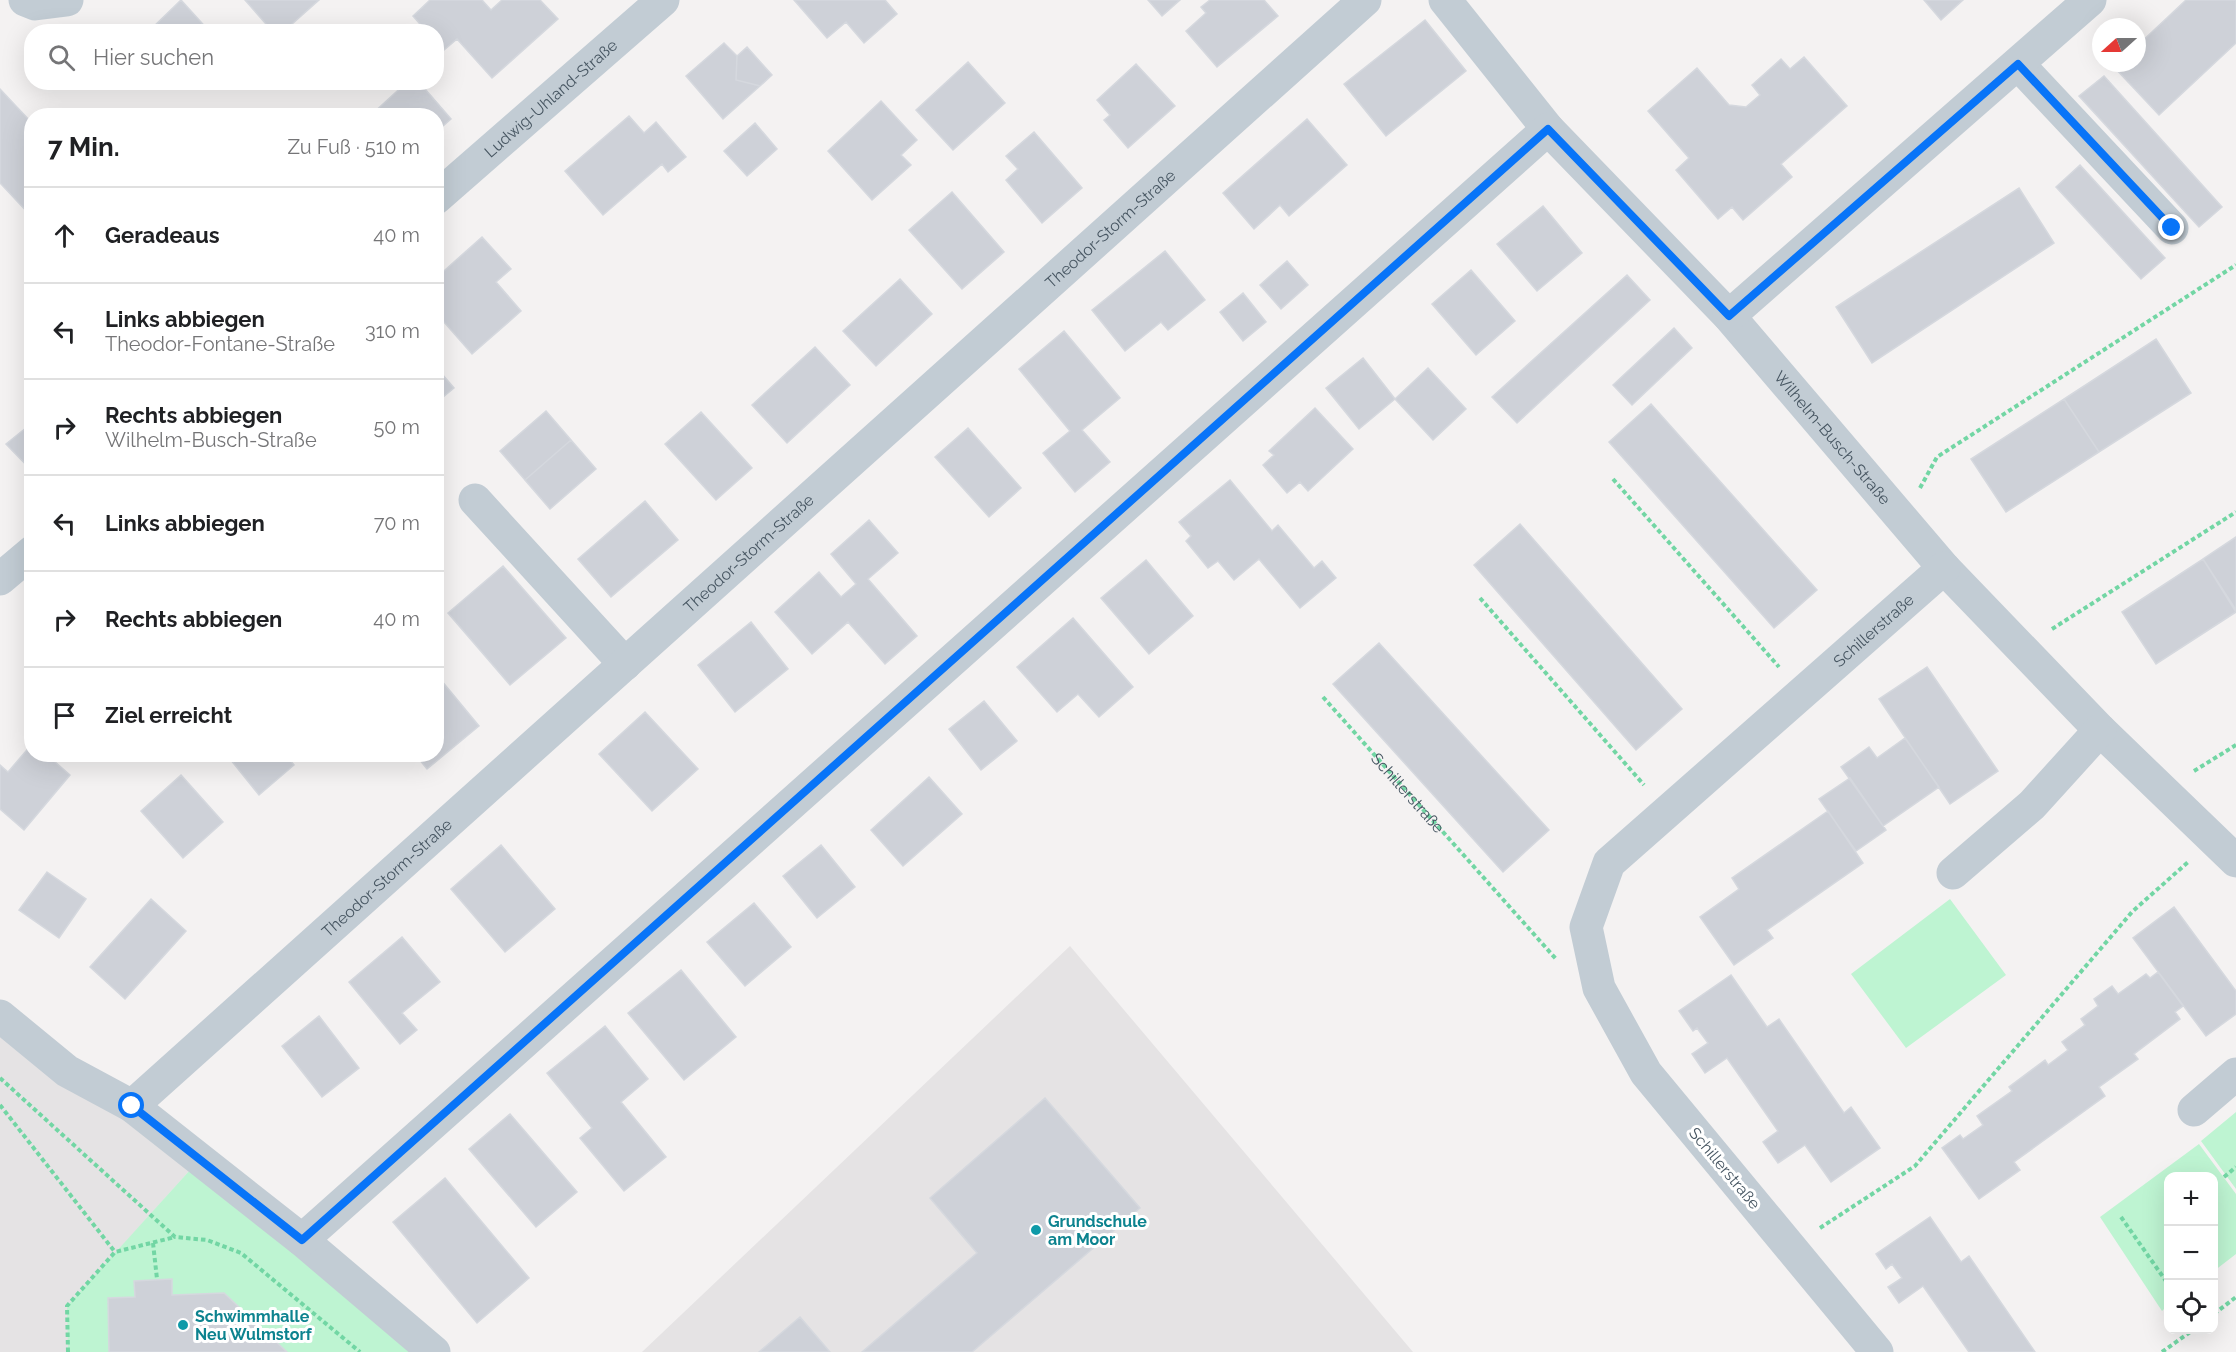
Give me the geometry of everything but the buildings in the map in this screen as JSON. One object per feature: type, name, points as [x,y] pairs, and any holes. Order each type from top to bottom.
[{"type":"street","points":[[30,2],[67,0]]},
{"type":"street","name":"Ludwig-Uhland-Straße","points":[[444,191],[663,0]]},
{"type":"street","name":"Theodor-Storm-Straße","points":[[132,1106],[1365,0]]},
{"type":"street","name":"Wilhelm-Busch-Straße","points":[[1445,0],[1548,129],[1729,316],[1944,568],[2100,730],[2225,850]]},
{"type":"street","points":[[1729,316],[2018,64],[2086,1]]},
{"type":"street","points":[[2018,64],[2172,228]]},
{"type":"street","points":[[302,1240],[1548,129]]},
{"type":"street","points":[[475,500],[625,664]]},
{"type":"street","points":[[0,579],[24,559]]},
{"type":"street","name":"Schillerstraße","points":[[1876,1352],[1646,1073],[1599,988],[1586,927],[1609,863],[1944,568]]},
{"type":"street","points":[[1953,873],[2032,805],[2100,730]]},
{"type":"street","points":[[0,1016],[67,1071],[132,1106],[302,1240],[435,1352]]},
{"type":"street","points":[[2194,1110],[2236,1074]]},
{"type":"path","points":[[1903,520],[1937,457],[2236,265]]},
{"type":"path","points":[[1613,479],[1802,693]]},
{"type":"path","points":[[2021,648],[2236,512]]},
{"type":"path","points":[[1480,598],[1668,812]]},
{"type":"path","name":"Schillerstraße","points":[[1323,697],[1573,978],[1596,970]]},
{"type":"path","points":[[2163,791],[2236,745]]},
{"type":"path","points":[[1791,1247],[1915,1166],[2133,912],[2225,850]]},
{"type":"path","points":[[0,1078],[175,1237]]},
{"type":"path","points":[[0,1105],[115,1252]]},
{"type":"path","points":[[2224,1177],[2236,1167]]},
{"type":"path","points":[[2121,1216],[2166,1280]]},
{"type":"path","points":[[68,1352],[68,1306],[115,1252],[175,1237],[207,1240],[241,1253],[360,1352]]},
{"type":"path","points":[[153,1243],[157,1280]]},
{"type":"path","points":[[2218,1311],[2236,1298]]},
{"type":"path","points":[[2162,1352],[2186,1334]]},
{"type":"shaded area","points":[[1070,946],[1413,1352],[642,1352]]},
{"type":"shaded area","points":[[0,1016],[200,1159],[68,1306],[68,1352],[0,1352]]},
{"type":"green space","points":[[1950,899],[2006,975],[1906,1048],[1851,974]]},
{"type":"green space","points":[[2236,1112],[2236,1189],[2201,1141]]},
{"type":"green space","points":[[2199,1144],[2236,1194],[2236,1254],[2218,1268],[2218,1172],[2164,1172],[2164,1309],[2162,1311],[2100,1217]]},
{"type":"green space","points":[[200,1159],[434,1352],[68,1352],[67,1306]]},
{"type":"place","name":"Grundschule am Moor","points":[[1036,1230]]},
{"type":"place","name":"Schwimmhalle Neu Wulmstorf","points":[[183,1325]]},
{"type":"route","points":[[132,1106],[302,1240],[1548,129],[1729,316],[2018,64],[2172,228]]}]
